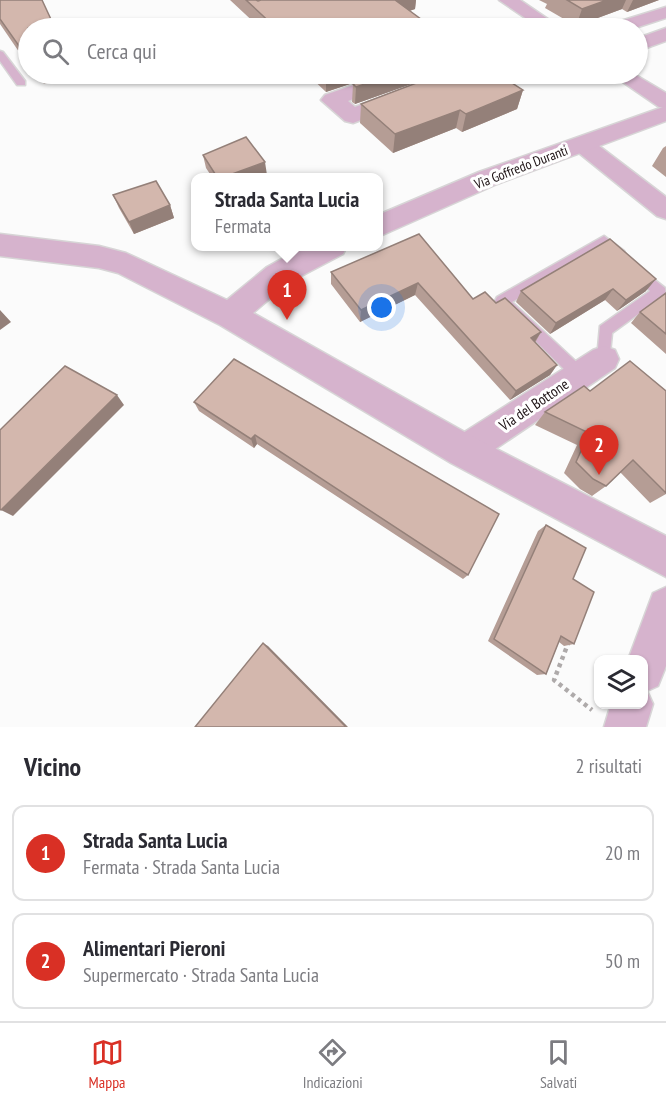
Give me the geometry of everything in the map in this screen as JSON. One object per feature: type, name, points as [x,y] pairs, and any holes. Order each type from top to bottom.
[{"type":"street","points":[[508,0],[535,18]]},
{"type":"street","points":[[648,18],[666,12]]},
{"type":"street","points":[[648,41],[666,34]]},
{"type":"street","points":[[375,84],[332,100],[353,116],[436,84]]},
{"type":"street","points":[[637,84],[666,102]]},
{"type":"street","name":"Via Goffredo Duranti","points":[[383,224],[488,178],[666,113]]},
{"type":"street","points":[[582,144],[666,210]]},
{"type":"street","points":[[0,245],[99,257],[126,264],[231,316],[464,451],[666,557]]},
{"type":"street","points":[[231,316],[258,287],[293,264],[322,251]]},
{"type":"street","name":"Via del Bottone","points":[[464,451],[592,367]]},
{"type":"street","points":[[648,660],[666,606]]},
{"type":"lane","points":[[0,54],[18,79]]},
{"type":"lane","points":[[604,241],[660,292],[605,330],[592,367],[502,301],[604,241]]},
{"type":"path","points":[[570,639],[554,680],[618,715]]},
{"type":"building","points":[[0,0],[42,0],[50,18],[18,18],[18,45],[0,19]]},
{"type":"building","points":[[246,0],[395,0],[419,18],[265,18]]},
{"type":"building","points":[[567,0],[607,0],[582,9]]},
{"type":"building","points":[[414,84],[514,84],[523,90],[466,114],[460,110],[395,134],[361,104]]},
{"type":"building","points":[[246,137],[265,162],[235,173],[214,173],[203,155]]},
{"type":"building","points":[[156,181],[170,205],[129,222],[113,195]]},
{"type":"building","points":[[419,234],[473,299],[485,292],[496,303],[505,298],[541,332],[531,338],[557,365],[516,391],[418,283],[361,310],[331,272]]},
{"type":"building","points":[[610,239],[656,279],[626,300],[613,289],[556,323],[521,291]]},
{"type":"building","points":[[666,293],[666,334],[640,312]]},
{"type":"building","points":[[234,359],[499,514],[468,575],[255,435],[251,439],[194,402]]},
{"type":"building","points":[[630,361],[666,391],[666,493],[633,460],[606,486],[593,479],[576,462],[589,433],[545,412],[584,386],[590,391]]},
{"type":"building","points":[[65,366],[117,395],[1,510],[0,430]]},
{"type":"building","points":[[546,525],[586,548],[573,579],[594,592],[574,644],[561,636],[546,674],[494,639]]},
{"type":"building","points":[[263,643],[346,727],[195,727]]},
{"type":"place","name":"Strada Santa Lucia","points":[[287,320]]},
{"type":"place","name":"Alimentari Pieroni","points":[[599,475]]}]
